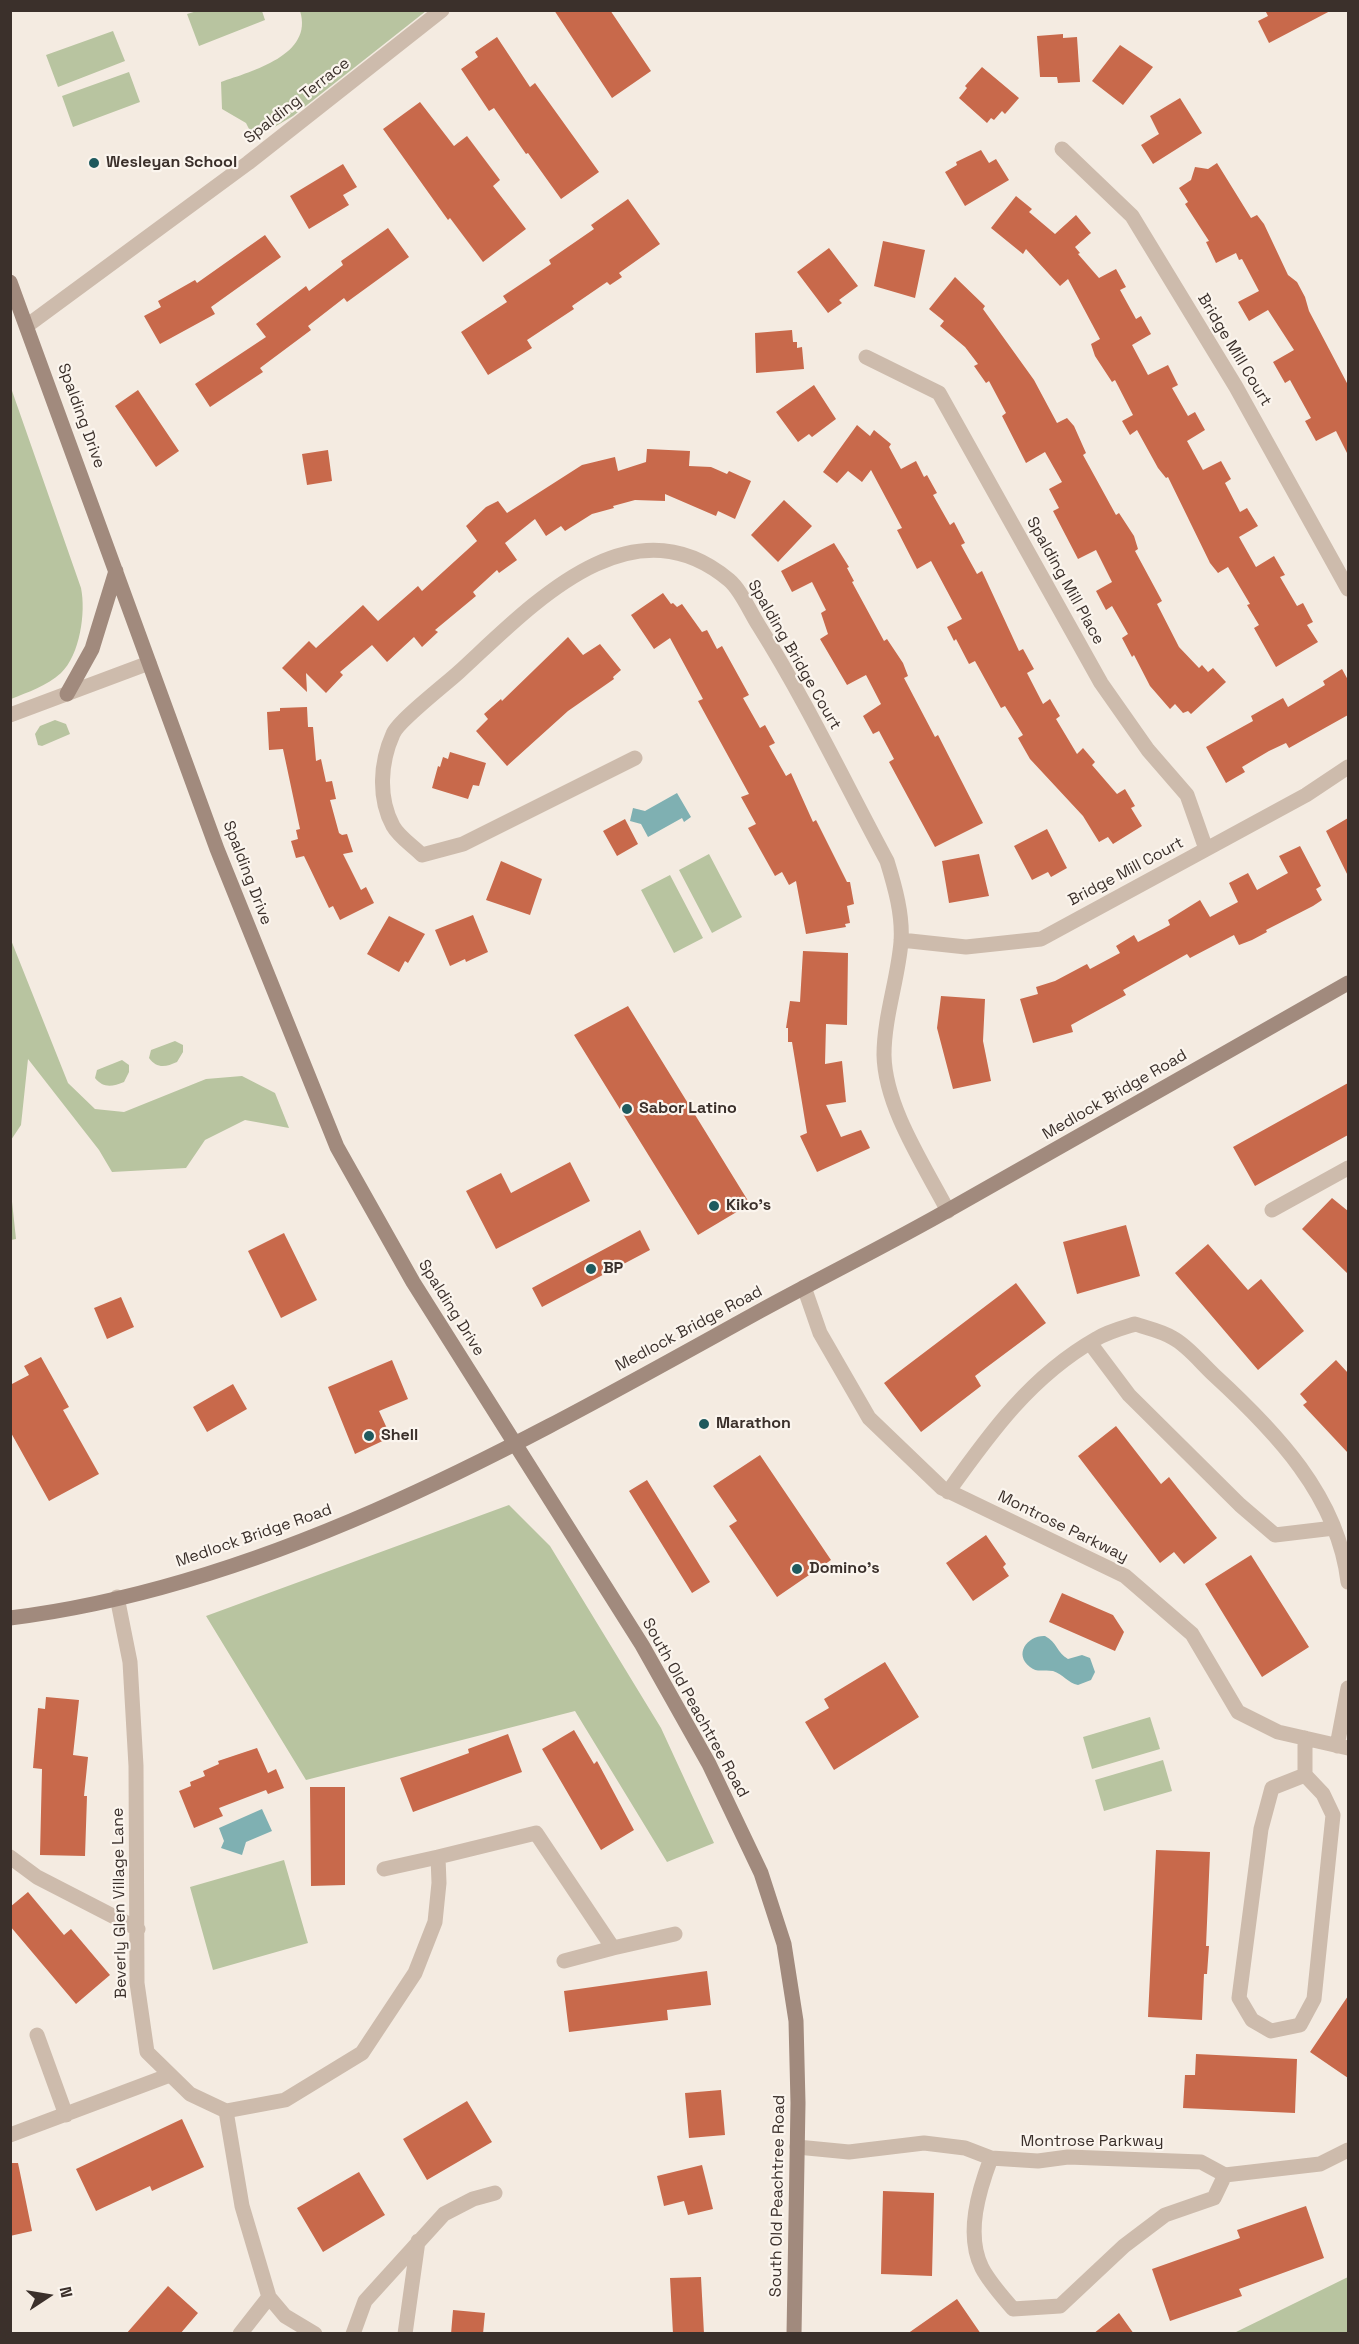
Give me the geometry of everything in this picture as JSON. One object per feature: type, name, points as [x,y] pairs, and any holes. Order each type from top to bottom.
[{"type":"main road","name":"Spalding Drive","points":[[10,282],[28,325],[218,849],[337,1147],[413,1282],[515,1446]]},
{"type":"main road","points":[[67,694],[92,649],[116,571]]},
{"type":"main road","name":"Medlock Bridge Road","points":[[10,1618],[46,1614],[117,1598],[257,1557],[348,1522],[515,1446],[948,1210],[1348,983]]},
{"type":"main road","name":"South Old Peachtree Road","points":[[515,1446],[648,1655],[709,1764],[761,1873],[784,1944],[796,2021],[797,2147],[794,2334]]},
{"type":"street","name":"Spalding Terrace","points":[[28,325],[248,163],[442,10]]},
{"type":"street","name":"Bridge Mill Court","points":[[1062,149],[1132,216],[1236,387],[1348,589]]},
{"type":"street","name":"Spalding Mill Place","points":[[866,357],[939,393],[1101,683],[1148,750],[1187,795],[1206,849]]},
{"type":"street","name":"Spalding Bridge Court","points":[[635,758],[463,844],[422,855],[394,828],[384,804],[381,778],[393,732],[499,635],[568,579],[611,557],[650,548],[694,558],[730,581],[770,644],[887,861],[897,896],[901,940],[884,1053],[886,1077],[906,1131],[948,1210]]},
{"type":"street","points":[[10,715],[149,663]]},
{"type":"street","name":"Bridge Mill Court","points":[[901,940],[966,947],[1041,939],[1306,795],[1348,767]]},
{"type":"street","points":[[1272,1210],[1347,1170]]},
{"type":"street","name":"Montrose Parkway","points":[[804,1287],[820,1333],[869,1418],[948,1492],[1125,1576],[1192,1634],[1238,1712],[1278,1732],[1343,1747]]},
{"type":"street","points":[[948,1492],[993,1429],[1040,1378],[1090,1343],[1134,1324],[1174,1338],[1229,1389],[1295,1458],[1329,1511],[1346,1564],[1348,1582]]},
{"type":"street","points":[[1090,1343],[1130,1395],[1240,1505],[1275,1535],[1334,1528]]},
{"type":"street","name":"Beverly Glen Village Lane","points":[[117,1598],[130,1662],[136,1766],[137,1983],[147,2052],[190,2094],[226,2111]]},
{"type":"street","points":[[1343,1747],[1348,1688]]},
{"type":"street","points":[[1305,1738],[1305,1775],[1323,1794],[1333,1815],[1314,1999],[1300,2025],[1271,2031],[1252,2020],[1239,1998],[1261,1829],[1272,1788],[1305,1775]]},
{"type":"street","points":[[384,1869],[536,1833],[614,1948]]},
{"type":"street","points":[[10,1857],[37,1877],[138,1929]]},
{"type":"street","points":[[315,2334],[285,2316],[269,2297],[242,2206],[226,2111],[285,2100],[362,2053],[415,1973],[435,1922],[439,1883],[438,1857]]},
{"type":"street","points":[[564,1961],[675,1934]]},
{"type":"street","points":[[37,2035],[66,2115]]},
{"type":"street","points":[[10,2135],[170,2075]]},
{"type":"street","name":"Montrose Parkway","points":[[797,2147],[849,2152],[924,2143],[965,2148],[991,2158],[1038,2161],[1068,2157],[1118,2157],[1201,2162],[1225,2175]]},
{"type":"street","points":[[991,2158],[979,2192],[975,2234],[981,2266],[1013,2309],[1060,2306],[1124,2246],[1165,2215],[1214,2198],[1225,2175],[1320,2164],[1348,2150]]},
{"type":"street","points":[[353,2334],[365,2301],[444,2214],[473,2199],[495,2193]]},
{"type":"street","points":[[405,2334],[418,2241]]},
{"type":"street","points":[[240,2334],[269,2297]]},
{"type":"green space","points":[[197,11],[262,11],[265,20],[199,46],[187,14]]},
{"type":"green space","points":[[300,11],[426,11],[293,116],[254,139],[246,123],[222,109],[221,82],[263,66],[289,50],[298,39],[302,26]]},
{"type":"green space","points":[[113,31],[125,61],[58,87],[46,55]]},
{"type":"green space","points":[[129,72],[140,102],[73,127],[62,96]]},
{"type":"green space","points":[[11,388],[81,588],[83,609],[77,645],[68,665],[50,682],[11,699]]},
{"type":"green space","points":[[55,720],[66,724],[70,734],[42,746],[38,745],[35,734],[40,726]]},
{"type":"green space","points":[[709,854],[742,917],[712,933],[679,870]]},
{"type":"green space","points":[[670,875],[703,938],[674,953],[641,890]]},
{"type":"green space","points":[[11,940],[68,1083],[95,1109],[124,1112],[206,1079],[242,1076],[275,1093],[289,1128],[245,1120],[205,1140],[186,1168],[112,1172],[99,1150],[28,1059],[21,1125],[11,1140]]},
{"type":"green space","points":[[175,1041],[183,1045],[183,1052],[177,1062],[162,1066],[155,1064],[149,1058],[151,1050]]},
{"type":"green space","points":[[122,1060],[129,1065],[129,1072],[124,1082],[108,1086],[101,1084],[95,1078],[97,1070]]},
{"type":"green space","points":[[10,1183],[16,1239],[11,1240],[10,1240]]},
{"type":"green space","points":[[509,1505],[550,1546],[661,1728],[714,1843],[667,1862],[575,1711],[306,1780],[206,1616]]},
{"type":"green space","points":[[1150,1717],[1160,1749],[1092,1769],[1083,1737]]},
{"type":"green space","points":[[1163,1760],[1172,1791],[1104,1811],[1095,1780]]},
{"type":"green space","points":[[284,1860],[308,1943],[213,1970],[190,1887]]},
{"type":"green space","points":[[1348,2277],[1348,2333],[1234,2333]]},
{"type":"water","points":[[677,793],[691,817],[684,822],[682,818],[648,837],[641,824],[630,821],[633,808],[645,811]]},
{"type":"water","points":[[1045,1636],[1068,1659],[1082,1655],[1090,1658],[1095,1672],[1091,1680],[1078,1685],[1053,1671],[1030,1667],[1023,1657],[1025,1646],[1033,1639]]},
{"type":"water","points":[[262,1809],[272,1831],[246,1842],[242,1855],[221,1848],[224,1841],[219,1828]]},
{"type":"building","points":[[554,10],[610,10],[651,71],[612,98]]},
{"type":"building","points":[[1265,10],[1332,10],[1269,43],[1258,21],[1268,16]]},
{"type":"building","points":[[1063,34],[1063,38],[1077,37],[1080,82],[1058,83],[1057,77],[1040,77],[1037,36]]},
{"type":"building","points":[[497,37],[530,87],[535,83],[599,172],[561,199],[494,108],[489,111],[461,69],[478,57],[475,52]]},
{"type":"building","points":[[1120,45],[1153,67],[1123,105],[1092,81]]},
{"type":"building","points":[[982,67],[1019,98],[1005,114],[1002,111],[994,120],[991,118],[987,123],[959,98],[967,88],[965,86]]},
{"type":"building","points":[[1180,98],[1202,133],[1153,164],[1141,145],[1159,134],[1150,116]]},
{"type":"building","points":[[420,102],[454,146],[467,136],[500,180],[493,186],[526,229],[483,262],[450,218],[448,220],[383,129]]},
{"type":"building","points":[[981,150],[989,163],[996,159],[1009,180],[965,206],[945,172],[957,165],[956,162]]},
{"type":"building","points":[[1217,163],[1251,218],[1257,215],[1264,224],[1288,275],[1297,282],[1305,297],[1309,311],[1348,385],[1348,455],[1336,431],[1316,441],[1305,421],[1311,418],[1290,380],[1285,383],[1273,362],[1294,350],[1268,310],[1249,321],[1238,302],[1259,291],[1242,259],[1239,260],[1236,253],[1216,263],[1206,242],[1209,241],[1185,204],[1188,202],[1179,188],[1191,180],[1195,167],[1208,169]]},
{"type":"building","points":[[343,164],[357,187],[343,195],[349,205],[309,229],[290,196]]},
{"type":"building","points":[[1016,196],[1032,209],[1029,212],[1055,234],[1076,215],[1091,233],[1075,247],[1080,253],[1078,254],[1099,278],[1116,269],[1126,287],[1120,290],[1136,319],[1141,316],[1151,334],[1132,345],[1148,375],[1168,365],[1178,385],[1172,388],[1188,416],[1195,412],[1205,430],[1187,441],[1203,470],[1221,461],[1231,479],[1225,483],[1240,512],[1247,508],[1258,526],[1239,537],[1256,567],[1274,556],[1285,575],[1280,577],[1297,606],[1303,603],[1313,622],[1307,625],[1318,642],[1276,667],[1254,628],[1259,625],[1247,605],[1250,604],[1228,567],[1218,573],[1210,563],[1168,477],[1166,478],[1158,468],[1137,430],[1130,435],[1122,421],[1133,415],[1115,380],[1112,382],[1095,356],[1091,344],[1100,339],[1068,279],[1060,286],[1026,249],[1023,254],[991,228]]},
{"type":"building","points":[[628,199],[660,244],[619,273],[622,277],[610,285],[607,282],[572,306],[574,309],[527,340],[532,348],[488,375],[461,332],[507,302],[503,296],[551,264],[549,260],[594,229],[591,225]]},
{"type":"building","points":[[388,228],[409,257],[347,302],[344,298],[308,326],[311,330],[260,368],[263,372],[210,407],[195,384],[266,337],[256,324],[306,286],[309,291],[343,265],[341,261]]},
{"type":"building","points":[[265,235],[281,257],[211,307],[215,314],[160,344],[144,316],[161,307],[158,301],[195,280],[197,283]]},
{"type":"building","points":[[883,241],[925,250],[915,298],[874,286]]},
{"type":"building","points":[[829,248],[858,286],[839,300],[842,303],[828,313],[797,272]]},
{"type":"building","points":[[955,277],[985,306],[983,309],[1034,380],[1057,423],[1067,418],[1074,426],[1086,453],[1083,455],[1116,515],[1119,513],[1134,536],[1138,549],[1135,551],[1162,601],[1157,604],[1179,647],[1199,668],[1202,665],[1208,672],[1213,668],[1226,682],[1191,714],[1188,711],[1183,713],[1175,704],[1170,709],[1150,686],[1134,655],[1132,657],[1122,638],[1128,634],[1112,606],[1106,610],[1096,591],[1112,582],[1096,550],[1078,559],[1053,511],[1059,508],[1049,489],[1062,482],[1045,452],[1026,463],[1002,416],[1006,413],[989,381],[986,383],[974,366],[978,364],[965,347],[940,326],[944,321],[929,309]]},
{"type":"building","points":[[792,330],[793,342],[797,342],[797,348],[802,347],[804,369],[756,373],[755,333]]},
{"type":"building","points":[[814,385],[836,419],[812,437],[809,434],[798,442],[776,412]]},
{"type":"building","points":[[138,390],[179,451],[156,467],[115,406]]},
{"type":"building","points":[[857,425],[870,436],[874,430],[891,444],[889,447],[901,469],[916,461],[924,477],[927,475],[937,493],[933,495],[950,525],[954,522],[965,543],[961,545],[977,574],[982,571],[1019,651],[1023,649],[1034,669],[1027,673],[1043,704],[1050,699],[1060,716],[1056,719],[1077,754],[1083,748],[1095,762],[1092,765],[1117,794],[1125,789],[1135,806],[1131,808],[1142,826],[1113,844],[1108,837],[1099,842],[1083,816],[1030,759],[1018,738],[1023,735],[1005,706],[1001,708],[975,661],[969,664],[956,639],[954,641],[947,627],[962,619],[931,561],[917,569],[897,530],[902,528],[871,470],[862,482],[848,471],[837,483],[823,472]]},
{"type":"building","points":[[647,449],[690,451],[689,466],[711,467],[727,474],[729,471],[751,481],[735,519],[718,511],[716,516],[665,494],[665,501],[635,500],[613,506],[614,508],[592,514],[565,531],[561,526],[546,536],[535,519],[505,543],[517,560],[499,573],[497,570],[473,592],[476,596],[435,630],[438,632],[422,647],[414,637],[387,662],[372,645],[340,672],[343,675],[326,693],[306,673],[307,692],[282,668],[309,641],[316,648],[363,605],[378,621],[418,586],[422,591],[477,541],[466,526],[486,507],[498,501],[507,513],[582,465],[615,457],[618,471],[646,462]]},
{"type":"building","points":[[328,450],[332,481],[307,485],[302,454]]},
{"type":"building","points":[[784,500],[812,526],[778,562],[751,535]]},
{"type":"building","points":[[834,543],[849,567],[847,568],[854,581],[852,582],[884,641],[887,639],[903,663],[908,676],[904,678],[935,737],[938,735],[983,823],[935,847],[889,762],[894,759],[879,731],[873,734],[863,716],[881,704],[866,675],[847,685],[820,639],[828,634],[821,613],[826,610],[812,582],[792,592],[781,571]]},
{"type":"building","points":[[663,593],[671,604],[677,607],[682,604],[702,632],[707,630],[717,649],[722,646],[749,695],[743,698],[760,728],[765,725],[775,743],[769,746],[786,776],[791,773],[813,822],[816,820],[847,882],[850,882],[854,904],[847,906],[850,923],[845,924],[846,927],[806,934],[796,881],[789,885],[782,872],[775,876],[748,828],[756,824],[741,797],[749,794],[698,701],[703,699],[670,638],[654,649],[631,615]]},
{"type":"building","points":[[568,637],[583,655],[600,644],[621,670],[613,677],[614,679],[568,711],[507,766],[476,731],[488,719],[484,714],[501,699],[502,701]]},
{"type":"building","points":[[1342,669],[1348,680],[1348,715],[1289,748],[1286,743],[1269,751],[1242,767],[1245,772],[1226,783],[1206,747],[1253,721],[1251,716],[1283,698],[1288,707],[1325,685],[1323,681]]},
{"type":"building","points":[[307,707],[308,727],[313,727],[316,761],[321,759],[326,782],[332,781],[336,799],[330,800],[339,833],[347,834],[353,852],[343,854],[361,890],[366,887],[374,903],[340,920],[333,906],[329,908],[304,856],[296,858],[291,841],[298,839],[296,830],[300,829],[283,749],[269,750],[267,712],[280,711],[280,708]]},
{"type":"building","points":[[450,752],[486,763],[479,786],[473,785],[468,799],[432,788],[438,766],[440,767],[443,757],[448,759]]},
{"type":"building","points":[[1348,818],[1348,876],[1326,831]]},
{"type":"building","points":[[625,819],[638,844],[617,856],[603,831]]},
{"type":"building","points":[[1047,829],[1067,868],[1051,877],[1048,872],[1032,880],[1014,846]]},
{"type":"building","points":[[1300,846],[1321,886],[1316,889],[1322,900],[1252,940],[1239,945],[1234,935],[1190,958],[1187,954],[1123,990],[1126,995],[1071,1025],[1073,1032],[1033,1043],[1020,999],[1038,994],[1036,987],[1055,981],[1087,964],[1090,969],[1120,953],[1116,946],[1134,935],[1138,942],[1170,925],[1168,920],[1200,900],[1210,917],[1238,902],[1229,883],[1248,873],[1257,890],[1288,873],[1279,856]]},
{"type":"building","points":[[979,854],[989,896],[949,903],[942,861]]},
{"type":"building","points":[[501,861],[542,879],[530,915],[486,900]]},
{"type":"building","points":[[473,915],[488,952],[450,966],[435,930]]},
{"type":"building","points":[[389,916],[425,934],[408,963],[405,961],[399,972],[367,954]]},
{"type":"building","points":[[803,951],[848,953],[847,1025],[826,1024],[825,1064],[842,1061],[846,1102],[826,1105],[841,1137],[861,1130],[870,1148],[817,1172],[800,1136],[807,1133],[792,1042],[788,1042],[788,1028],[786,1028],[790,1001],[800,1002]]},
{"type":"building","points":[[941,996],[985,999],[983,1041],[991,1081],[953,1089],[937,1028]]},
{"type":"building","points":[[628,1006],[750,1204],[698,1235],[574,1035]]},
{"type":"building","points":[[1348,1083],[1348,1135],[1255,1186],[1233,1147]]},
{"type":"building","points":[[570,1162],[590,1201],[496,1249],[466,1191],[501,1173],[511,1193]]},
{"type":"building","points":[[1332,1198],[1348,1211],[1348,1274],[1302,1229]]},
{"type":"building","points":[[1126,1225],[1140,1276],[1077,1294],[1063,1242]]},
{"type":"building","name":"BP","points":[[640,1230],[650,1250],[542,1307],[532,1288]]},
{"type":"building","points":[[284,1233],[317,1300],[281,1318],[248,1251]]},
{"type":"building","points":[[1208,1244],[1248,1290],[1261,1279],[1304,1331],[1258,1370],[1175,1273]]},
{"type":"building","points":[[1016,1283],[1046,1323],[975,1376],[981,1386],[921,1432],[884,1383]]},
{"type":"building","points":[[121,1297],[134,1327],[107,1339],[94,1308]]},
{"type":"building","points":[[41,1357],[69,1407],[63,1410],[99,1474],[49,1501],[10,1431],[10,1385],[29,1375],[24,1366]]},
{"type":"building","points":[[392,1360],[408,1399],[379,1411],[391,1437],[355,1454],[328,1387]]},
{"type":"building","points":[[1336,1360],[1348,1373],[1348,1453],[1303,1405],[1307,1402],[1300,1394]]},
{"type":"building","points":[[233,1384],[247,1409],[207,1432],[193,1407]]},
{"type":"building","points":[[1116,1426],[1161,1484],[1169,1477],[1217,1538],[1184,1564],[1174,1552],[1160,1563],[1078,1456]]},
{"type":"building","points":[[760,1455],[831,1560],[777,1597],[729,1526],[737,1521],[713,1486]]},
{"type":"building","points":[[647,1480],[710,1582],[692,1593],[629,1491]]},
{"type":"building","points":[[986,1535],[1006,1564],[1003,1567],[1009,1576],[973,1601],[946,1563]]},
{"type":"building","points":[[1251,1555],[1309,1647],[1262,1677],[1205,1584]]},
{"type":"building","points":[[1062,1593],[1113,1615],[1124,1632],[1115,1651],[1049,1622]]},
{"type":"building","points":[[885,1662],[919,1717],[834,1770],[805,1722],[829,1708],[824,1699]]},
{"type":"building","points":[[46,1697],[79,1700],[73,1755],[88,1757],[84,1796],[87,1796],[85,1856],[40,1855],[42,1769],[33,1768],[38,1708],[45,1709]]},
{"type":"building","points":[[574,1730],[594,1764],[597,1761],[634,1830],[601,1850],[542,1749]]},
{"type":"building","points":[[508,1734],[522,1772],[413,1812],[400,1778],[469,1753],[468,1749]]},
{"type":"building","points":[[257,1748],[268,1773],[276,1769],[284,1788],[268,1794],[266,1790],[219,1808],[223,1816],[194,1828],[179,1791],[191,1786],[190,1782],[205,1776],[203,1771],[219,1764],[218,1761]]},
{"type":"building","points":[[310,1787],[345,1787],[345,1885],[311,1886]]},
{"type":"building","points":[[1156,1850],[1210,1852],[1206,1946],[1209,1946],[1207,1974],[1204,1974],[1202,2020],[1148,2017]]},
{"type":"building","points":[[28,1892],[64,1935],[71,1929],[110,1975],[76,2004],[10,1926],[10,1907]]},
{"type":"building","points":[[707,1971],[711,2005],[667,2010],[668,2020],[569,2032],[564,1991]]},
{"type":"building","points":[[1348,1996],[1348,2078],[1310,2052]]},
{"type":"building","points":[[1196,2054],[1297,2059],[1295,2113],[1183,2108],[1185,2075],[1195,2075]]},
{"type":"building","points":[[721,2090],[725,2135],[689,2138],[685,2093]]},
{"type":"building","points":[[467,2101],[492,2142],[427,2180],[403,2139]]},
{"type":"building","points":[[182,2119],[204,2167],[152,2191],[150,2186],[96,2211],[76,2169]]},
{"type":"building","points":[[10,2163],[18,2163],[32,2231],[10,2236]]},
{"type":"building","points":[[702,2165],[713,2209],[688,2215],[684,2201],[664,2206],[657,2176]]},
{"type":"building","points":[[359,2172],[385,2215],[323,2252],[297,2208]]},
{"type":"building","points":[[883,2191],[934,2193],[932,2276],[881,2274]]},
{"type":"building","points":[[1306,2206],[1324,2258],[1239,2289],[1242,2296],[1170,2321],[1152,2269],[1240,2238],[1237,2230]]},
{"type":"building","points":[[701,2277],[704,2334],[673,2334],[670,2278]]},
{"type":"building","points":[[168,2286],[198,2313],[180,2334],[126,2334]]},
{"type":"building","points":[[957,2299],[981,2334],[907,2334]]},
{"type":"building","points":[[453,2310],[485,2313],[483,2334],[451,2334]]},
{"type":"building","points":[[1119,2313],[1134,2334],[1093,2334]]},
{"type":"place","name":"Wesleyan School","points":[[94,163]]},
{"type":"place","name":"Sabor Latino","points":[[627,1109]]},
{"type":"place","name":"Kiko's","points":[[714,1206]]},
{"type":"place","name":"BP","points":[[591,1269]]},
{"type":"place","name":"Marathon","points":[[704,1424]]},
{"type":"place","name":"Shell","points":[[369,1436]]},
{"type":"place","name":"Domino's","points":[[797,1569]]}]
